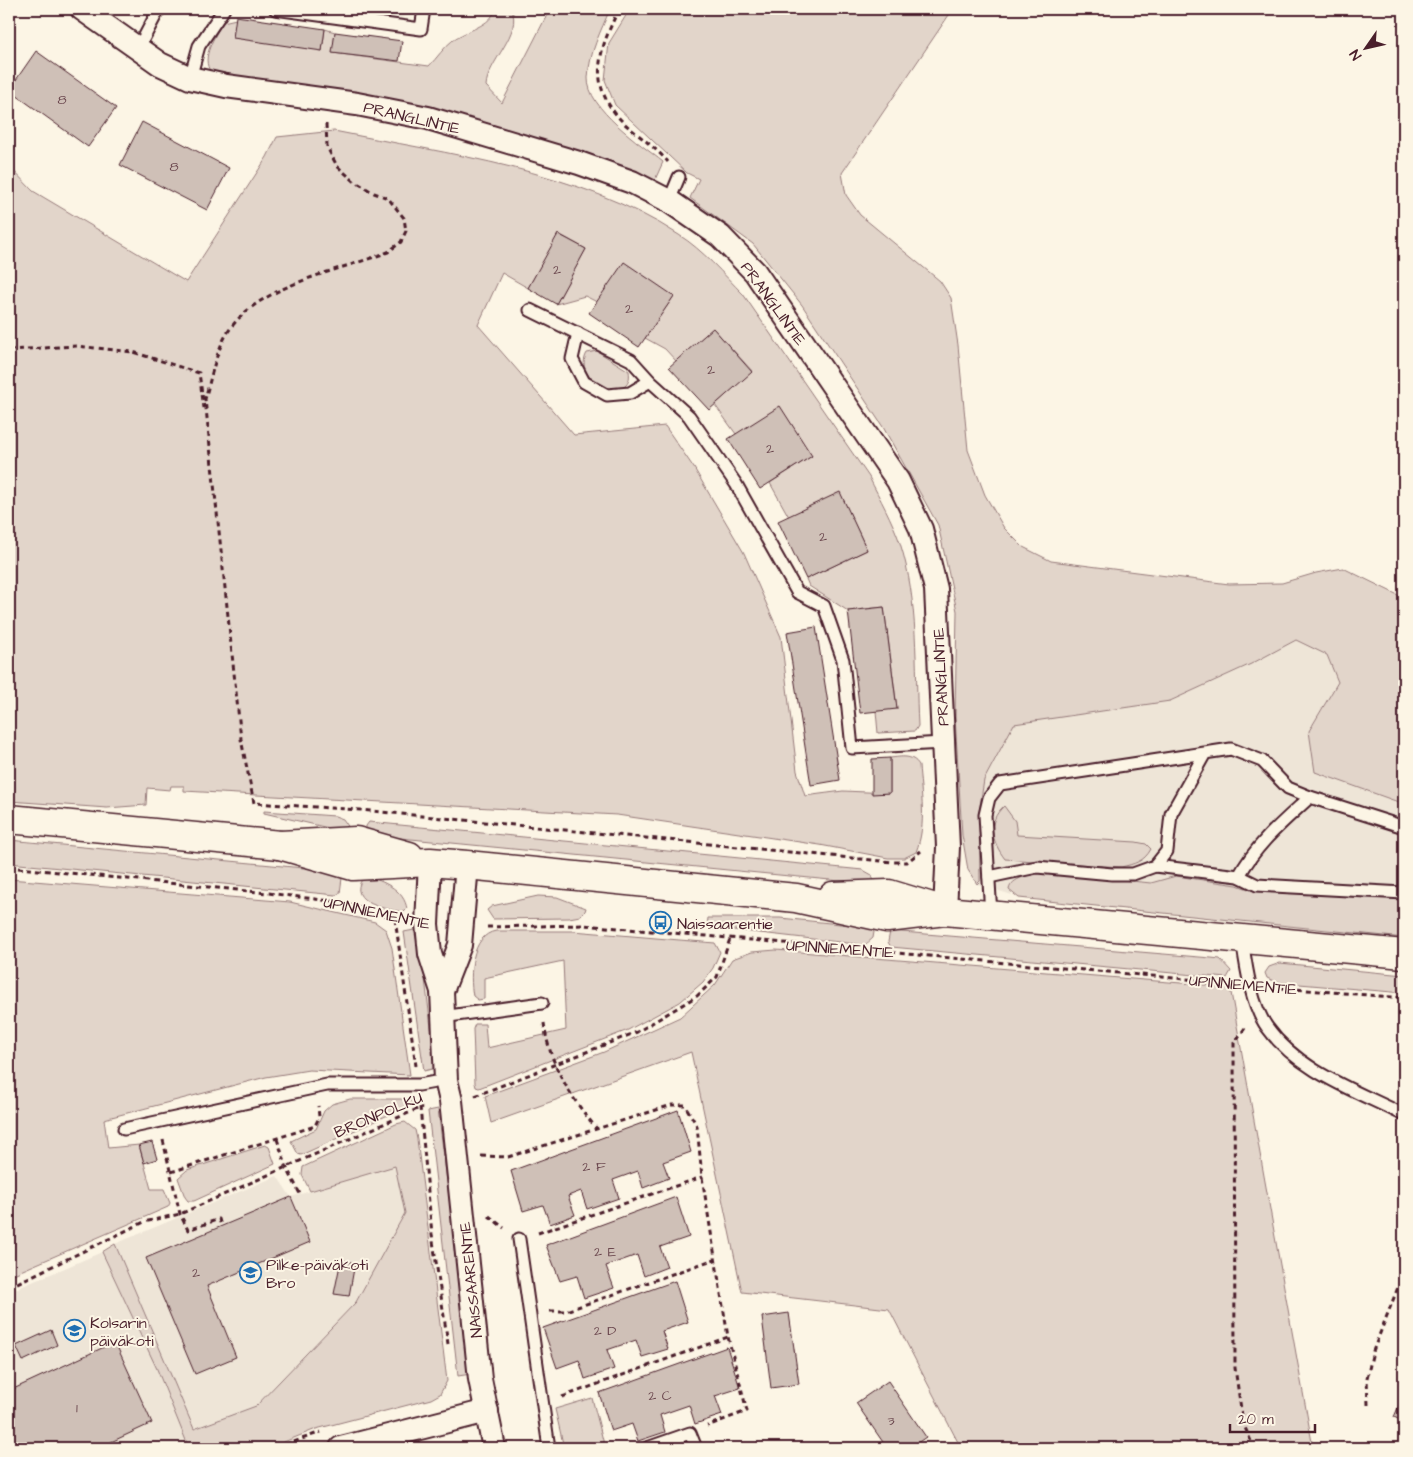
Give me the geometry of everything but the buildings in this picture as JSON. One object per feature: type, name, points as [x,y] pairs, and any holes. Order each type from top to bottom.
[{"type":"main road","points":[[9,820],[280,845],[356,841],[430,862],[467,864],[796,898],[889,894],[945,911],[1404,954]]},
{"type":"street","name":"PRANGLINTIE","points":[[82,9],[160,64],[190,78],[226,86],[356,104],[428,118],[578,163],[632,182],[669,200],[720,236],[755,272],[898,481],[921,529],[936,589],[948,847],[945,911]]},
{"type":"street","name":"NAISSAARENTIE","points":[[430,862],[427,924],[430,954],[442,991],[442,1017],[448,1091],[480,1379],[494,1448]]},
{"type":"street","name":"NAISSAARENTIE","points":[[442,991],[460,945],[467,864]]},
{"type":"street","points":[[341,1448],[487,1411]]},
{"type":"lane","points":[[138,49],[159,9]]},
{"type":"lane","points":[[190,78],[199,46],[224,9]]},
{"type":"lane","points":[[275,9],[421,28],[424,9]]},
{"type":"lane","points":[[669,200],[679,176]]},
{"type":"lane","points":[[530,310],[578,332],[631,360],[650,381],[689,416],[736,484],[796,592],[824,606],[843,660],[852,748],[943,743]]},
{"type":"lane","points":[[578,332],[572,358],[584,382],[607,395],[630,393],[650,381]]},
{"type":"lane","points":[[991,915],[986,815],[990,798],[1000,784],[1204,755],[1231,749],[1262,761],[1288,788],[1310,797],[1404,827]]},
{"type":"lane","points":[[1155,866],[1167,851],[1171,814],[1204,755]]},
{"type":"lane","points":[[1240,876],[1250,856],[1268,834],[1310,797]]},
{"type":"lane","points":[[989,877],[1037,867],[1133,874],[1155,866],[1240,876],[1257,885],[1404,893]]},
{"type":"lane","points":[[1242,939],[1250,985],[1259,1010],[1266,1026],[1284,1047],[1319,1073],[1404,1115]]},
{"type":"lane","points":[[442,1017],[542,1002]]},
{"type":"lane","points":[[124,1129],[327,1085],[419,1085],[448,1091]]},
{"type":"lane","points":[[519,1239],[549,1448]]},
{"type":"lane","points":[[647,1448],[690,1433],[696,1448]]},
{"type":"path","points":[[619,9],[599,57],[598,79],[612,108],[623,122],[665,160],[679,176]]},
{"type":"path","points":[[326,122],[327,147],[337,166],[354,181],[374,194],[388,198],[404,218],[406,231],[401,242],[388,252],[264,298],[242,315],[226,336],[213,369],[206,399],[241,739],[254,803],[361,810],[892,862]]},
{"type":"path","points":[[9,350],[77,346],[123,351],[199,373],[211,448]]},
{"type":"path","name":"UPINNIEMENTIE","points":[[9,867],[268,892],[346,903],[395,919],[427,924]]},
{"type":"path","points":[[395,919],[419,1085],[432,1234],[449,1352]]},
{"type":"path","name":"UPINNIEMENTIE","points":[[461,927],[584,924],[730,939],[1404,998]]},
{"type":"path","name":"BRONPOLKU","points":[[9,1287],[144,1222],[180,1214],[287,1168],[420,1107],[448,1091],[470,1098],[637,1032],[697,996],[717,977],[730,939]]},
{"type":"path","points":[[1254,1448],[1242,1422],[1235,1368],[1234,1043],[1259,1010]]},
{"type":"path","points":[[546,1035],[562,1082],[573,1100],[597,1129]]},
{"type":"path","points":[[171,1172],[277,1140],[315,1126],[319,1118],[316,1087]]},
{"type":"path","points":[[478,1156],[508,1157],[672,1105],[685,1104],[697,1126],[702,1177],[728,1336],[747,1411],[690,1433]]},
{"type":"path","points":[[159,1122],[180,1214],[188,1230],[218,1218],[221,1226]]},
{"type":"path","points":[[277,1140],[287,1168],[300,1194]]},
{"type":"path","points":[[485,1213],[519,1239],[702,1177]]},
{"type":"path","points":[[530,1311],[566,1311],[715,1259]]},
{"type":"path","points":[[1368,1405],[1367,1378],[1373,1351],[1404,1272]]},
{"type":"path","points":[[543,1404],[728,1336]]},
{"type":"shaded area","points":[[495,9],[511,9],[514,18],[509,37],[492,67],[486,86],[502,103],[550,9],[610,9],[596,42],[591,60],[588,78],[590,90],[596,102],[617,125],[663,162],[654,182],[211,72],[208,66],[207,60],[210,47],[223,22],[236,19],[322,51],[325,29],[335,32],[333,53],[429,66],[458,36],[489,20]]},
{"type":"shaded area","points":[[630,9],[953,9],[842,173],[846,195],[860,215],[940,281],[951,298],[958,345],[968,450],[985,495],[1004,528],[1023,547],[1051,561],[1229,584],[1282,583],[1316,573],[1343,568],[1404,598],[1404,804],[1315,772],[1309,731],[1338,682],[1327,655],[1296,640],[1251,664],[1170,701],[1014,724],[984,780],[979,812],[980,881],[977,884],[968,870],[962,835],[955,717],[957,611],[938,525],[883,427],[802,305],[753,244],[690,198],[699,179],[687,173],[615,105],[605,80],[609,43]]},
{"type":"shaded area","points":[[334,131],[512,167],[599,195],[640,213],[688,241],[743,294],[869,477],[897,534],[906,565],[913,611],[918,726],[915,731],[878,733],[876,711],[897,708],[884,607],[848,611],[809,586],[806,579],[867,550],[840,493],[789,517],[770,483],[812,456],[736,434],[715,405],[752,371],[713,328],[676,361],[665,349],[645,338],[674,296],[597,302],[585,296],[556,304],[586,249],[559,234],[528,288],[502,273],[478,325],[574,435],[665,426],[694,468],[744,553],[781,637],[797,771],[805,796],[843,791],[890,793],[890,758],[906,757],[913,759],[919,765],[922,809],[921,831],[916,852],[904,858],[888,858],[820,845],[617,815],[184,791],[184,786],[171,786],[170,790],[147,788],[146,805],[107,808],[9,801],[9,166],[33,191],[186,282],[267,157],[277,137]]},
{"type":"shaded area","points":[[597,351],[629,371],[628,382],[623,388],[604,387],[587,374],[584,364],[587,353]]},
{"type":"shaded area","points":[[1296,640],[1327,655],[1338,682],[1309,731],[1315,772],[1404,804],[1404,899],[1254,891],[1237,885],[1177,876],[1151,883],[1042,872],[1009,890],[1012,895],[977,884],[980,880],[979,812],[984,780],[1014,723],[1170,701],[1251,664]]},
{"type":"shaded area","points":[[1004,806],[1015,821],[1017,835],[1136,842],[1146,844],[1151,849],[1142,860],[1121,867],[1005,859],[997,846],[993,832],[995,819],[998,812]]},
{"type":"shaded area","points":[[264,811],[335,816],[343,819],[350,829],[346,832],[264,813]]},
{"type":"shaded area","points":[[369,822],[863,870],[872,875],[874,882],[871,884],[370,835],[366,831],[366,826]]},
{"type":"shaded area","points":[[9,840],[335,871],[342,878],[340,893],[336,895],[9,863]]},
{"type":"shaded area","points":[[1042,872],[1151,883],[1176,876],[1237,885],[1254,891],[1404,899],[1404,938],[1019,898],[1009,890],[1018,879]]},
{"type":"shaded area","points":[[370,877],[398,892],[405,902],[407,909],[404,912],[380,907],[364,899],[360,894],[359,887],[363,878]]},
{"type":"shaded area","points":[[9,879],[290,902],[375,922],[386,930],[392,948],[410,1075],[309,1070],[266,1077],[104,1119],[108,1148],[139,1145],[151,1189],[164,1189],[170,1203],[168,1207],[9,1276]]},
{"type":"shaded area","points":[[538,896],[557,897],[586,908],[580,916],[569,918],[493,919],[487,910],[492,906]]},
{"type":"shaded area","points":[[708,918],[780,918],[860,926],[872,929],[874,932],[873,938],[865,945],[707,927]]},
{"type":"shaded area","points":[[414,930],[424,971],[436,1068],[424,1071],[404,932]]},
{"type":"shaded area","points":[[496,931],[573,931],[715,943],[720,952],[713,968],[703,982],[680,1002],[628,1030],[479,1088],[476,1087],[475,1083],[473,1029],[475,1024],[485,1024],[487,1048],[566,1030],[563,961],[484,978],[484,999],[478,1000],[473,996],[471,978],[477,948],[481,940],[488,934]]},
{"type":"shaded area","points":[[890,931],[1220,959],[1231,971],[1227,978],[891,947],[888,942]]},
{"type":"shaded area","points":[[776,950],[1230,987],[1313,1448],[961,1448],[889,1309],[742,1292],[691,1052],[491,1123],[485,1096],[604,1052],[680,1017],[715,985],[732,959],[752,952]]},
{"type":"shaded area","points":[[1280,963],[1404,975],[1404,993],[1276,982],[1267,978],[1265,973],[1269,967]]},
{"type":"shaded area","points":[[350,1099],[411,1099],[412,1104],[301,1155],[298,1154],[291,1141],[316,1129],[324,1111],[332,1104]]},
{"type":"shaded area","points":[[438,1109],[471,1374],[458,1376],[428,1111]]},
{"type":"shaded area","points":[[405,1122],[415,1130],[417,1139],[447,1381],[440,1394],[431,1399],[316,1429],[269,1448],[189,1448],[157,1369],[102,1252],[115,1244],[194,1429],[256,1406],[356,1302],[405,1213],[395,1166],[310,1191],[302,1175],[303,1167],[396,1124]]},
{"type":"shaded area","points":[[265,1145],[269,1147],[275,1164],[194,1201],[188,1201],[185,1197],[178,1178],[187,1170]]},
{"type":"shaded area","name":"Pilke-päiväkoti Bro","points":[[396,1165],[405,1213],[356,1302],[256,1406],[194,1429],[115,1244],[277,1176],[291,1197]]},
{"type":"shaded area","name":"Kolsarin päiväkoti","points":[[102,1252],[157,1369],[189,1448],[9,1448],[9,1292]]},
{"type":"shaded area","points":[[592,1398],[605,1448],[564,1448],[555,1409]]},
{"type":"place","name":"Naissaarentie","points":[[661,923]]},
{"type":"place","name":"Pilke-päiväkoti Bro","points":[[250,1273]]},
{"type":"place","name":"Kolsarin päiväkoti","points":[[74,1331]]}]
